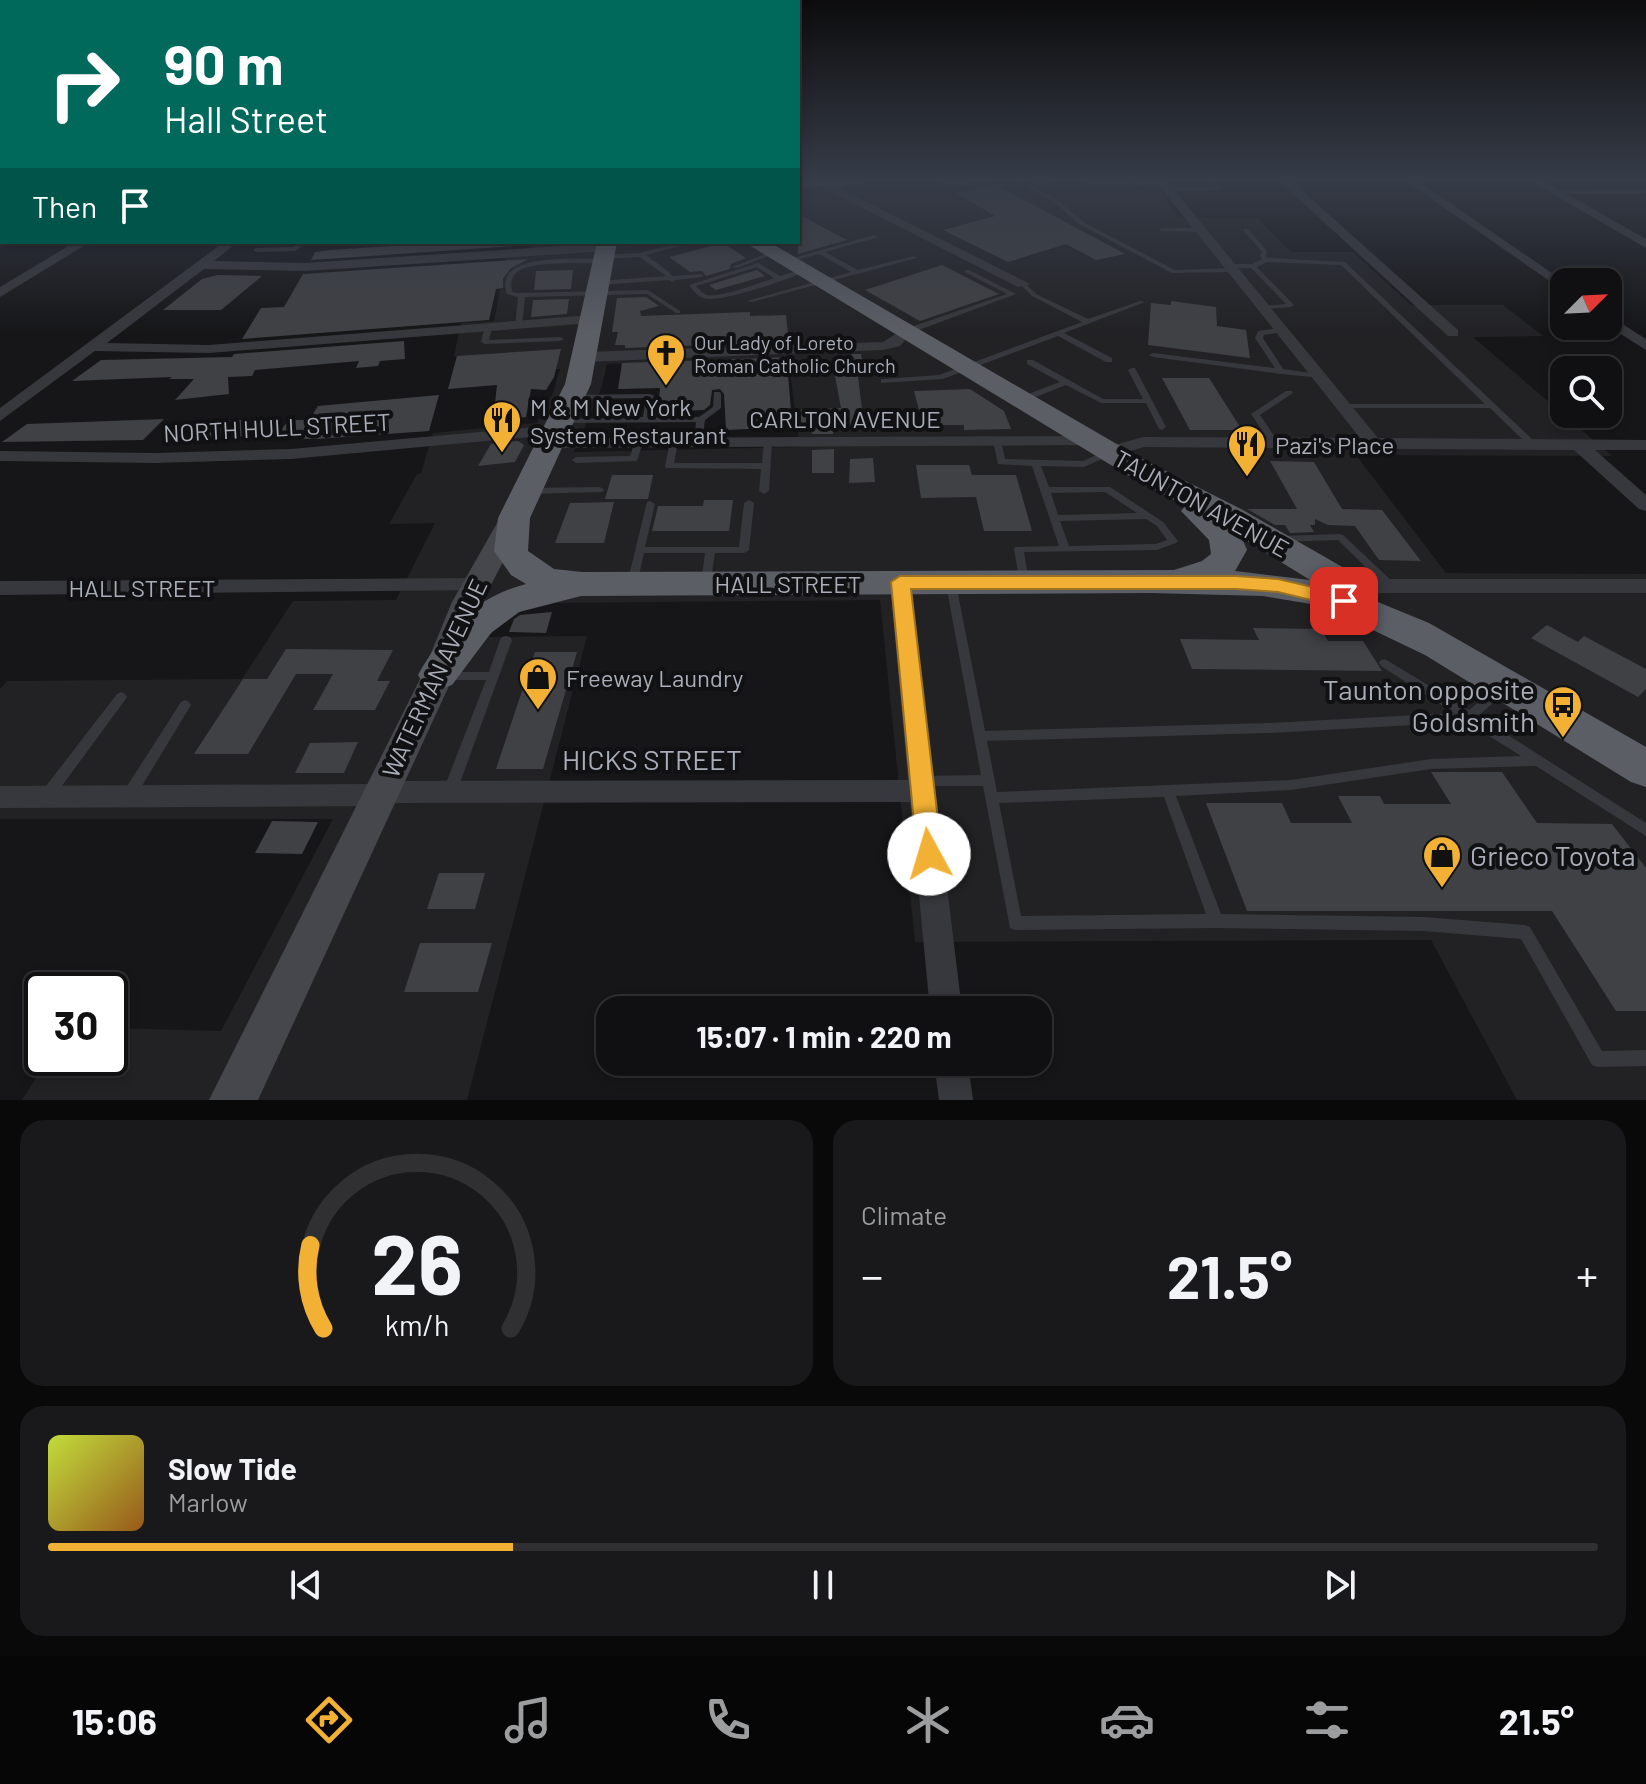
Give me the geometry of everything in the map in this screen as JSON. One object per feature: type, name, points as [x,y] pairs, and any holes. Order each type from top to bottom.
[{"type":"highway","name":"TAUNTON AVENUE","points":[[786,265],[1111,453],[1271,541],[1355,591],[1434,644],[1646,769]]},
{"type":"highway","name":"WATERMAN AVENUE","points":[[520,504],[561,423],[584,357],[602,271]]},
{"type":"highway","points":[[1111,453],[1217,528],[1230,550],[1226,562],[1210,570],[1151,581]]},
{"type":"highway","name":"HALL STREET","points":[[520,504],[510,545],[520,566],[548,579],[590,584],[636,567],[708,566],[900,582],[1249,583],[1312,592],[1361,608],[1434,644]]},
{"type":"highway","points":[[438,675],[467,632],[491,610],[526,595],[590,584]]},
{"type":"main road","name":"WATERMAN AVENUE","points":[[233,1100],[438,675],[475,585],[520,504]]},
{"type":"street","points":[[916,230],[1023,284]]},
{"type":"street","points":[[1200,230],[1373,443]]},
{"type":"street","points":[[1339,230],[1453,333]]},
{"type":"street","points":[[1482,230],[1550,277]]},
{"type":"street","points":[[1622,230],[1646,244]]},
{"type":"street","points":[[0,293],[81,244]]},
{"type":"street","points":[[0,416],[229,244]]},
{"type":"street","points":[[202,265],[602,271]]},
{"type":"street","points":[[92,347],[209,349],[518,325],[602,271]]},
{"type":"street","points":[[1622,329],[1646,346]]},
{"type":"street","points":[[584,357],[883,346],[895,343],[905,332]]},
{"type":"street","name":"CARLTON AVENUE","points":[[561,423],[639,442],[997,441],[1111,453],[1138,442],[1646,445]]},
{"type":"street","name":"NORTH HULL STREET","points":[[0,456],[155,458],[291,454],[561,423]]},
{"type":"street","points":[[1579,445],[1646,505]]},
{"type":"street","points":[[900,582],[944,996]]},
{"type":"street","name":"HALL STREET","points":[[0,588],[475,585]]},
{"type":"street","points":[[1355,591],[1391,586],[1646,586]]},
{"type":"street","name":"HICKS STREET","points":[[0,797],[922,786]]},
{"type":"street","points":[[953,1076],[956,1100]]},
{"type":"lane","points":[[1095,230],[1174,272],[1253,266],[1266,260],[1343,263],[1532,444]]},
{"type":"lane","points":[[1246,230],[1265,252],[1263,256],[1266,260]]},
{"type":"lane","points":[[874,237],[820,252],[786,265],[729,292],[706,296],[692,285],[758,265],[786,265],[857,272],[914,258]]},
{"type":"lane","points":[[256,250],[295,249],[301,244]]},
{"type":"lane","points":[[684,244],[642,255],[602,271],[567,292],[522,295],[509,293],[507,288],[510,275],[520,266],[602,271],[672,280],[786,265]]},
{"type":"lane","points":[[820,252],[857,272]]},
{"type":"lane","points":[[642,255],[672,280]]},
{"type":"lane","points":[[750,301],[786,265]]},
{"type":"lane","points":[[1253,266],[1291,305],[1263,308]]},
{"type":"lane","points":[[602,271],[648,292],[678,312]]},
{"type":"lane","points":[[905,332],[1013,294],[967,271]]},
{"type":"lane","points":[[1023,284],[1036,296],[1088,322]]},
{"type":"lane","points":[[518,325],[522,295]]},
{"type":"lane","points":[[884,381],[935,379],[1142,302]]},
{"type":"lane","points":[[488,328],[485,342],[560,339]]},
{"type":"lane","points":[[1280,330],[1261,333],[1259,338],[1281,372]]},
{"type":"lane","points":[[1058,333],[1109,360]]},
{"type":"lane","points":[[1153,355],[1318,376]]},
{"type":"lane","points":[[1030,362],[1101,401],[1148,401]]},
{"type":"lane","points":[[1132,370],[1162,427]]},
{"type":"lane","points":[[1021,400],[1066,382]]},
{"type":"lane","points":[[1275,443],[1255,414],[1289,393]]},
{"type":"lane","points":[[561,423],[701,419],[717,408],[717,394]]},
{"type":"lane","points":[[561,423],[650,396],[647,419]]},
{"type":"lane","points":[[1343,406],[1493,406]]},
{"type":"lane","points":[[698,442],[701,419]]},
{"type":"lane","points":[[997,441],[1001,462],[1084,464],[1111,453]]},
{"type":"lane","points":[[576,460],[634,459],[639,442]]},
{"type":"lane","points":[[674,442],[669,466],[766,466]]},
{"type":"lane","points":[[764,491],[768,442]]},
{"type":"lane","points":[[1036,463],[1065,549]]},
{"type":"lane","points":[[1024,582],[1019,549],[1157,547],[1173,541],[1172,536],[1149,516],[1107,489],[1045,490]]},
{"type":"lane","points":[[520,504],[599,490]]},
{"type":"lane","points":[[708,566],[744,550],[749,503]]},
{"type":"lane","points":[[636,567],[650,504]]},
{"type":"lane","points":[[1055,518],[1149,516]]},
{"type":"lane","points":[[1271,541],[1340,537],[1391,586]]},
{"type":"lane","points":[[951,582],[1015,923],[1216,921],[1424,924],[1525,932],[1598,1059],[1646,1058]]},
{"type":"lane","points":[[450,792],[506,640]]},
{"type":"lane","points":[[1385,663],[1646,830]]},
{"type":"lane","points":[[438,675],[493,676]]},
{"type":"lane","points":[[980,736],[1268,728],[1469,717],[1505,686]]},
{"type":"lane","points":[[47,796],[121,697]]},
{"type":"lane","points":[[129,795],[185,705]]},
{"type":"lane","points":[[992,798],[1291,785],[1431,764],[1538,761]]},
{"type":"lane","points":[[922,786],[989,780]]},
{"type":"lane","points":[[1168,791],[1216,921]]},
{"type":"shaded area","points":[[800,230],[1269,230],[1291,252],[1353,252],[1411,305],[1503,305],[1543,336],[1473,337],[1550,403],[1550,428],[1579,428],[1612,456],[1356,455],[1446,573],[1646,574],[1646,1100],[1517,1100],[1431,940],[915,942],[880,600],[555,603],[522,611],[494,630],[489,637],[587,636],[467,1100],[22,1100],[37,1076],[128,1076],[128,1028],[221,1031],[333,819],[0,819],[0,689],[7,681],[242,679],[293,601],[396,600],[435,523],[389,524],[417,474],[421,473],[433,433],[537,423],[553,393],[560,369],[500,372],[454,356],[461,323],[494,321],[506,258],[530,256],[532,244],[800,244]],"holes":[[[788,357],[800,447],[574,452],[602,386],[607,364]]]},
{"type":"building","points":[[800,230],[829,230],[847,240],[798,254]]},
{"type":"building","points":[[944,230],[1081,230],[1125,254],[1096,260],[1066,244],[1008,262]]},
{"type":"building","points":[[424,244],[530,244],[311,260],[315,252]]},
{"type":"building","points":[[725,244],[746,258],[731,264],[730,269],[706,276],[702,271],[690,272],[669,257]]},
{"type":"building","points":[[528,259],[510,269],[503,279],[503,288],[496,289],[489,320],[242,339],[261,308],[284,307],[303,274]]},
{"type":"building","points":[[942,265],[999,294],[920,321],[865,290]]},
{"type":"building","points":[[573,270],[571,289],[534,290],[536,271]]},
{"type":"building","points":[[757,270],[765,276],[716,290],[709,285]]},
{"type":"building","points":[[217,275],[262,276],[221,310],[163,310],[202,279]]},
{"type":"building","points":[[646,297],[659,306],[640,311],[641,316],[750,312],[750,316],[786,315],[789,342],[625,348],[625,345],[615,345],[618,332],[612,332],[617,298]]},
{"type":"building","points":[[569,299],[567,314],[531,317],[533,300]]},
{"type":"building","points":[[1171,301],[1216,307],[1217,326],[1246,330],[1250,358],[1148,345],[1151,303],[1171,305]]},
{"type":"building","points":[[404,341],[405,359],[380,361],[378,366],[356,368],[359,361],[255,370],[252,376],[228,377],[229,394],[175,400],[194,379],[169,379],[172,377],[72,381],[101,360],[232,357],[234,354]]},
{"type":"building","points":[[561,349],[554,377],[546,390],[531,389],[526,417],[493,421],[497,385],[448,389],[457,356]]},
{"type":"building","points":[[851,354],[861,354],[864,370],[856,360],[864,426],[833,426],[833,434],[812,434],[812,426],[726,430],[724,394],[720,389],[712,390],[710,405],[704,410],[658,412],[660,388],[618,389],[622,363],[791,357],[793,375],[788,375],[791,410],[841,408],[832,360],[855,359]]},
{"type":"building","points":[[1162,378],[1209,378],[1242,430],[1190,430]]},
{"type":"building","points":[[970,389],[1004,411],[1011,429],[964,430],[964,425],[923,425],[914,391]]},
{"type":"building","points":[[439,395],[429,431],[317,439],[204,437],[219,420],[280,420],[280,431],[289,420],[309,420],[318,406]]},
{"type":"building","points":[[164,419],[143,440],[2,442],[27,424]]},
{"type":"building","name":"M & M New York System Restaurant","points":[[518,441],[524,445],[515,462],[478,466],[491,444]]},
{"type":"building","points":[[834,449],[834,473],[812,473],[812,450]]},
{"type":"building","points":[[873,458],[875,482],[849,483],[850,459]]},
{"type":"building","points":[[1270,461],[1314,462],[1342,509],[1382,510],[1421,561],[1379,560],[1355,526],[1328,525],[1315,519],[1315,525],[1310,525],[1314,532],[1290,533],[1285,525],[1275,525],[1247,509],[1297,509]]},
{"type":"building","points":[[916,465],[969,465],[972,475],[1016,475],[1032,531],[984,531],[976,497],[921,498]]},
{"type":"building","points":[[612,475],[653,475],[648,499],[605,499]]},
{"type":"building","points":[[704,500],[733,500],[729,531],[652,531],[658,506],[703,506]]},
{"type":"building","points":[[614,502],[604,543],[555,543],[570,503]]},
{"type":"building","points":[[552,612],[546,633],[509,632],[514,619],[520,615]]},
{"type":"building","points":[[1547,625],[1578,642],[1584,636],[1646,669],[1646,689],[1638,697],[1531,638]]},
{"type":"building","points":[[1253,628],[1321,629],[1328,641],[1363,641],[1382,671],[1192,669],[1180,639],[1259,640]]},
{"type":"building","points":[[286,649],[393,650],[377,681],[390,681],[375,710],[313,710],[333,674],[296,674],[248,754],[194,754],[243,679],[267,679]]},
{"type":"building","name":"Freeway Laundry","points":[[535,652],[577,652],[543,769],[496,769]]},
{"type":"building","points":[[358,742],[344,773],[295,773],[310,743]]},
{"type":"building","name":"Grieco Toyota","points":[[1431,772],[1502,772],[1537,823],[1612,824],[1646,868],[1646,1011],[1616,1011],[1552,911],[1247,911],[1206,803],[1282,803],[1291,823],[1352,823],[1338,796],[1380,796],[1384,804],[1451,804]]},
{"type":"building","points":[[272,821],[318,822],[302,854],[255,853]]},
{"type":"building","points":[[439,873],[485,873],[475,909],[427,909]]},
{"type":"building","points":[[420,943],[492,943],[478,992],[404,992]]},
{"type":"place","name":"Our Lady of Loreto Roman Catholic Church","points":[[666,387]]},
{"type":"place","name":"M & M New York System Restaurant","points":[[502,454]]},
{"type":"place","name":"Pazi's Place","points":[[1247,478]]},
{"type":"place","name":"Freeway Laundry","points":[[538,711]]},
{"type":"place","name":"Taunton opposite Goldsmith","points":[[1563,739]]},
{"type":"place","name":"Grieco Toyota","points":[[1442,889]]},
{"type":"route","points":[[929,854],[900,582],[1236,583],[1278,586],[1344,601]]}]
